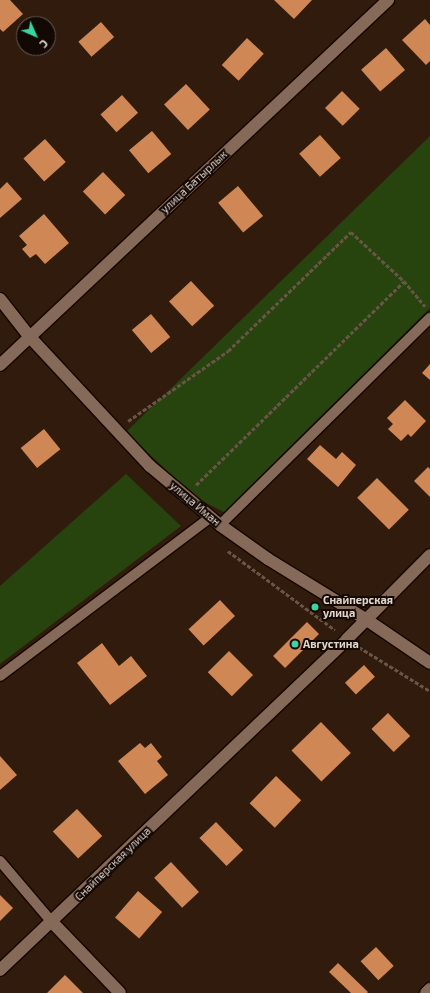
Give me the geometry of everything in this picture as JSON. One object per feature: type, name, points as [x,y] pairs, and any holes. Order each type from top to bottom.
[{"type":"street","name":"улица Батырлык","points":[[0,365],[29,336],[388,0]]},
{"type":"street","name":"улица Иман","points":[[0,299],[29,336],[150,466],[220,525],[268,559],[367,620],[430,663]]},
{"type":"street","name":"Снайперская улица","points":[[0,970],[367,620],[430,555]]},
{"type":"street","points":[[52,922],[120,993]]},
{"type":"street","points":[[426,993],[430,989]]},
{"type":"lane","points":[[220,525],[430,318]]},
{"type":"lane","points":[[0,676],[211,517]]},
{"type":"lane","points":[[0,861],[52,922]]},
{"type":"path","points":[[116,429],[228,350],[352,232],[404,280],[430,312]]},
{"type":"path","points":[[186,496],[404,280]]},
{"type":"green space","points":[[430,136],[430,308],[224,512],[196,498],[126,432]]},
{"type":"green space","points":[[126,474],[181,526],[0,664],[0,586]]},
{"type":"building","points":[[0,0],[10,0],[23,14],[21,16],[16,16],[16,20],[3,32],[0,29]]},
{"type":"building","points":[[274,0],[312,0],[294,19]]},
{"type":"building","points":[[425,19],[430,25],[430,61],[426,65],[402,40]]},
{"type":"building","points":[[101,22],[114,37],[91,57],[78,42]]},
{"type":"building","points":[[247,38],[264,54],[239,81],[222,65]]},
{"type":"building","points":[[386,48],[405,70],[380,92],[361,70]]},
{"type":"building","points":[[186,84],[210,110],[188,130],[164,104]]},
{"type":"building","points":[[342,91],[360,109],[343,126],[325,108]]},
{"type":"building","points":[[122,95],[138,113],[117,132],[100,114]]},
{"type":"building","points":[[152,131],[171,154],[148,173],[129,150]]},
{"type":"building","points":[[320,135],[341,158],[320,177],[299,154]]},
{"type":"building","points":[[45,139],[66,162],[44,181],[23,158]]},
{"type":"building","points":[[103,172],[125,195],[105,214],[83,191]]},
{"type":"building","points":[[7,182],[22,199],[0,218],[0,189]]},
{"type":"building","points":[[238,186],[263,216],[243,233],[218,203]]},
{"type":"building","points":[[44,214],[69,243],[45,264],[36,254],[30,258],[22,249],[27,245],[19,236]]},
{"type":"building","points":[[191,281],[214,306],[192,326],[169,301]]},
{"type":"building","points":[[151,314],[170,337],[151,353],[132,330]]},
{"type":"building","points":[[430,364],[430,380],[422,373]]},
{"type":"building","points":[[405,400],[426,421],[411,437],[408,434],[401,441],[388,429],[393,424],[387,418]]},
{"type":"building","points":[[44,429],[60,449],[37,468],[21,448]]},
{"type":"building","points":[[320,445],[336,459],[342,452],[356,465],[338,487],[307,459]]},
{"type":"building","points":[[428,467],[430,469],[430,497],[414,481]]},
{"type":"building","points":[[377,478],[409,510],[389,530],[357,498]]},
{"type":"building","points":[[220,600],[235,616],[204,645],[189,629]]},
{"type":"building","points":[[307,622],[319,634],[285,668],[273,656]]},
{"type":"building","points":[[102,643],[119,666],[131,656],[147,676],[110,705],[77,663]]},
{"type":"building","points":[[229,651],[253,675],[232,696],[208,672]]},
{"type":"building","points":[[364,665],[375,677],[356,694],[345,683]]},
{"type":"building","points":[[388,713],[410,736],[394,752],[371,729]]},
{"type":"building","points":[[321,722],[351,753],[321,781],[292,750]]},
{"type":"building","points":[[140,743],[145,748],[151,743],[162,757],[157,761],[168,775],[145,794],[118,761]]},
{"type":"building","points":[[0,756],[17,775],[0,790]]},
{"type":"building","points":[[276,776],[301,800],[275,828],[250,803]]},
{"type":"building","points":[[77,809],[102,836],[78,859],[53,832]]},
{"type":"building","points":[[216,822],[243,850],[227,866],[199,838]]},
{"type":"building","points":[[171,862],[199,892],[182,908],[154,878]]},
{"type":"building","points":[[138,891],[162,912],[139,938],[115,917]]},
{"type":"building","points":[[0,895],[13,908],[0,921]]},
{"type":"building","points":[[376,947],[394,966],[378,980],[361,961]]},
{"type":"building","points":[[338,963],[368,992],[367,993],[351,993],[329,972]]},
{"type":"building","points":[[65,975],[83,993],[47,993]]},
{"type":"place","name":"Снайперская улица","points":[[315,607]]},
{"type":"place","name":"Августина","points":[[295,644]]}]
